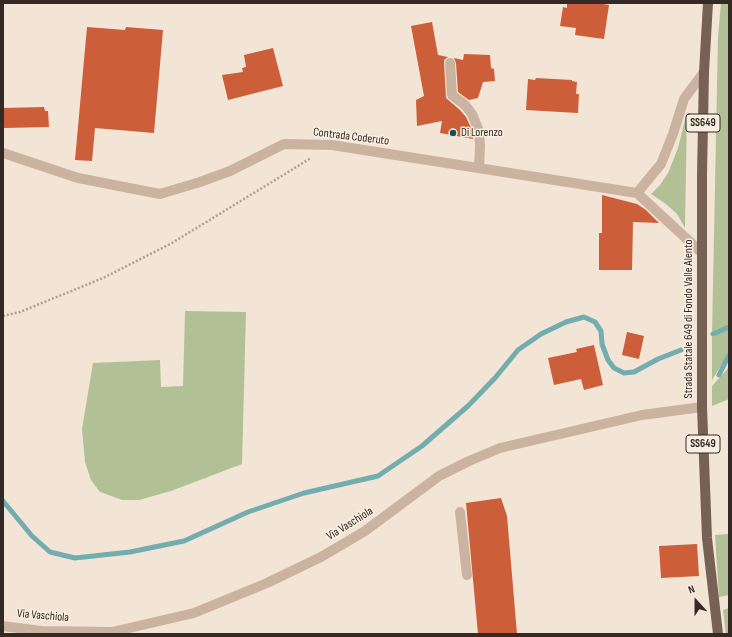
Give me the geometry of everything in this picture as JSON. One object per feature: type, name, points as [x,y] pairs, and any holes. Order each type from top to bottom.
[{"type":"main road","name":"Strada Statale 649 di Fondo Valle Alento","points":[[708,3],[704,72],[702,175],[702,406],[707,538],[718,634]]},
{"type":"street","points":[[450,63],[452,95],[465,105],[472,114],[479,131],[479,168]]},
{"type":"street","points":[[702,253],[636,193],[661,164],[673,134],[684,99],[704,72]]},
{"type":"street","name":"Contrada Coderuto","points":[[3,153],[78,178],[160,194],[230,171],[284,144],[332,145],[636,193]]},
{"type":"street","name":"Via Vaschiola","points":[[3,626],[41,631],[112,632],[194,614],[267,583],[321,557],[365,531],[439,476],[469,460],[500,448],[642,415],[702,406]]},
{"type":"street","points":[[460,512],[467,575]]},
{"type":"path","points":[[3,316],[20,312],[103,278],[172,243],[312,157]]},
{"type":"green space","points":[[721,3],[729,3],[729,325],[712,333],[718,37]]},
{"type":"green space","points":[[687,112],[685,228],[677,214],[666,204],[651,194],[660,185],[668,173],[678,148]]},
{"type":"green space","points":[[185,311],[246,312],[242,464],[171,491],[139,500],[122,500],[100,492],[91,480],[85,462],[82,429],[93,363],[160,360],[161,387],[183,386]]},
{"type":"green space","points":[[729,328],[729,353],[712,380],[712,337]]},
{"type":"green space","points":[[729,367],[729,399],[712,406],[712,386]]},
{"type":"green space","points":[[729,534],[729,595],[719,597],[715,535]]},
{"type":"green space","points":[[729,608],[729,634],[726,634],[723,610]]},
{"type":"building","points":[[567,3],[597,3],[609,5],[604,39],[575,35],[576,28],[560,26],[563,7],[567,8]]},
{"type":"building","points":[[432,22],[438,55],[448,57],[444,60],[446,98],[466,117],[473,132],[473,139],[440,133],[442,121],[417,126],[416,100],[424,96],[411,26]]},
{"type":"building","points":[[87,27],[125,30],[126,27],[163,30],[154,133],[95,128],[92,161],[75,160]]},
{"type":"building","points":[[273,48],[283,86],[228,100],[222,75],[243,72],[242,68],[246,67],[244,55]]},
{"type":"building","points":[[464,54],[490,55],[491,68],[494,69],[495,81],[483,82],[478,98],[469,100],[458,92],[456,63],[454,58],[463,60]]},
{"type":"building","points":[[536,78],[572,80],[577,82],[576,94],[579,94],[578,113],[526,110],[528,79],[535,80]]},
{"type":"building","points":[[44,107],[45,111],[48,111],[49,127],[4,128],[3,108]]},
{"type":"building","points":[[602,195],[637,204],[646,210],[659,223],[633,222],[632,270],[599,270],[599,233],[602,233]]},
{"type":"building","points":[[627,332],[644,336],[639,359],[622,355]]},
{"type":"building","points":[[594,345],[603,385],[584,390],[581,379],[554,385],[548,358],[577,352],[576,349]]},
{"type":"building","points":[[501,498],[507,516],[517,634],[478,634],[466,503]]},
{"type":"building","points":[[697,544],[699,576],[661,578],[659,546]]},
{"type":"waterway","points":[[3,501],[32,536],[50,552],[75,558],[130,552],[184,541],[248,512],[304,493],[378,476],[422,446],[468,406],[495,378],[518,350],[541,334],[566,322],[584,317],[595,322],[601,331],[602,344],[608,360],[614,368],[624,373],[634,372],[658,359],[681,350]]},
{"type":"waterway","points":[[713,334],[729,327]]},
{"type":"waterway","points":[[719,375],[729,355]]},
{"type":"place","name":"Di Lorenzo","points":[[453,133]]}]
